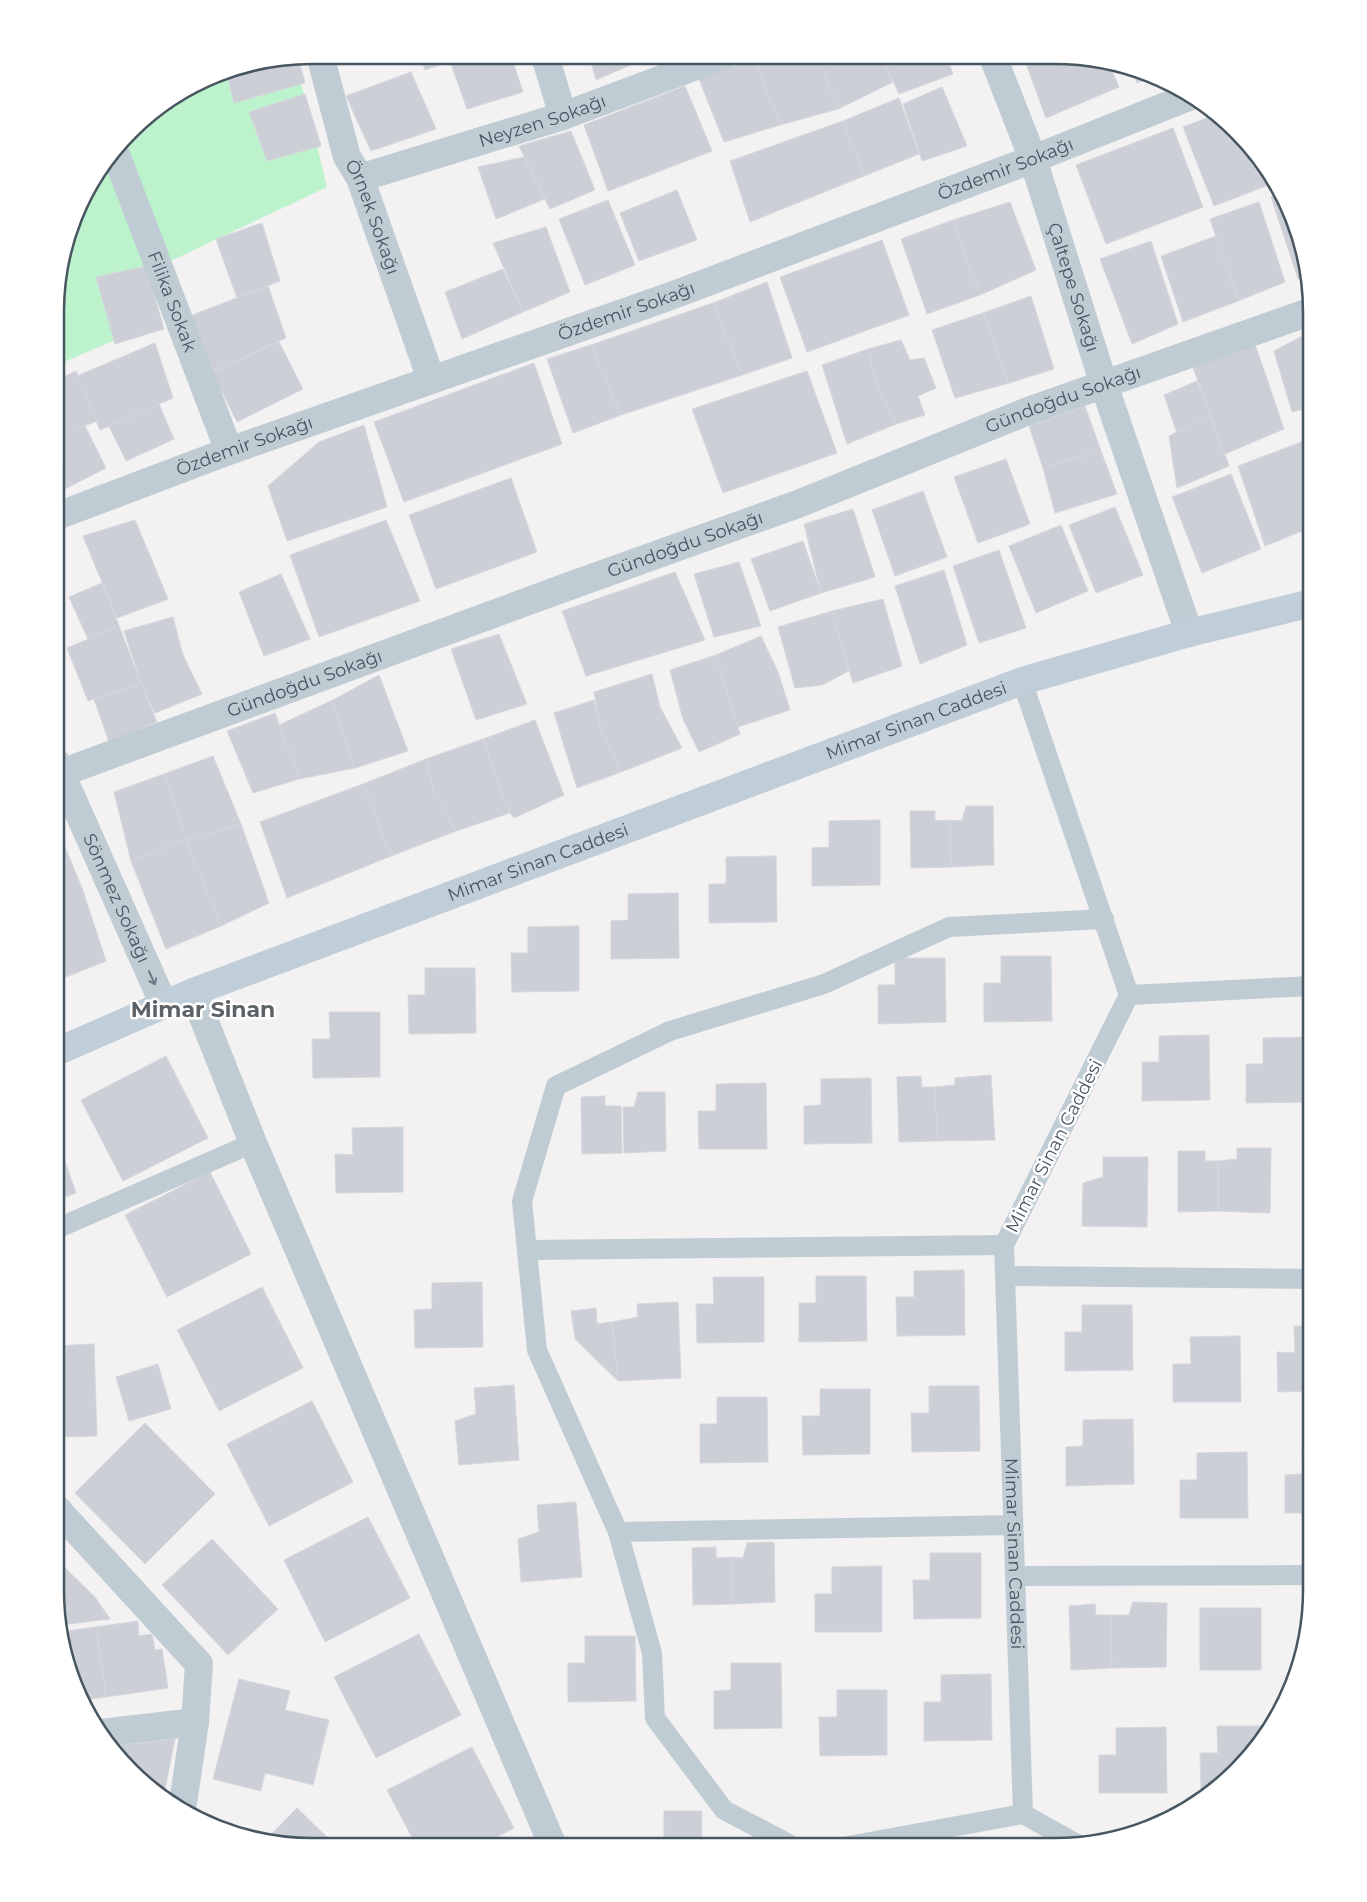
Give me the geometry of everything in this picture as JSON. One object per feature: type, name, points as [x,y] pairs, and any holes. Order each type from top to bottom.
[{"type":"main road","name":"Mimar Sinan Caddesi","points":[[64,1048],[193,992],[1022,681],[1189,633],[1303,605]]},
{"type":"street","name":"Örnek Sokağı","points":[[322,64],[347,157],[360,178],[431,379]]},
{"type":"street","points":[[547,64],[563,116]]},
{"type":"street","name":"Neyzen Sokağı","points":[[360,178],[563,116],[702,64]]},
{"type":"street","name":"Çaltepe Sokağı","points":[[996,64],[1033,159],[1104,385],[1189,633]]},
{"type":"street","name":"Özdemir Sokağı","points":[[64,513],[228,451],[668,296],[1033,159],[1182,99]]},
{"type":"street","name":"Filika Sokak","points":[[117,158],[228,451]]},
{"type":"street","name":"Gündoğdu Sokağı","points":[[64,769],[798,504],[1028,411],[1303,314]]},
{"type":"street","name":"Sönmez Sokağı","points":[[64,784],[164,1005]]},
{"type":"street","points":[[193,992],[253,1143],[550,1838]]},
{"type":"street","points":[[64,1517],[199,1664],[195,1722],[183,1802]]},
{"type":"street","points":[[109,1732],[195,1722]]},
{"type":"lane","name":"Mimar Sinan Caddesi","points":[[1022,681],[1129,995],[1004,1245],[1023,1814]]},
{"type":"lane","points":[[778,1838],[724,1810],[655,1718],[652,1653],[618,1532],[537,1350],[522,1201],[556,1086],[670,1031],[824,984],[948,928],[1104,919]]},
{"type":"lane","points":[[1129,995],[1303,986]]},
{"type":"lane","points":[[64,1226],[253,1143]]},
{"type":"lane","points":[[527,1250],[1004,1245]]},
{"type":"lane","points":[[1005,1276],[1303,1279]]},
{"type":"lane","points":[[618,1532],[1013,1526]]},
{"type":"lane","points":[[1015,1576],[1303,1575]]},
{"type":"lane","points":[[892,1838],[1023,1814],[1066,1838]]},
{"type":"green space","points":[[296,64],[327,187],[139,276],[160,321],[64,362],[64,295],[66,279],[72,247],[89,202],[125,148],[148,125],[174,106],[202,89],[232,77],[247,72]]},
{"type":"building","points":[[300,64],[305,83],[234,103],[228,79],[247,72]]},
{"type":"building","points":[[423,64],[442,64],[425,70]]},
{"type":"building","points":[[451,64],[514,64],[523,92],[467,109]]},
{"type":"building","points":[[591,64],[633,64],[596,80]]},
{"type":"building","points":[[738,64],[756,64],[780,125],[724,142],[699,79]]},
{"type":"building","points":[[756,64],[822,64],[838,109],[780,125]]},
{"type":"building","points":[[822,64],[885,64],[893,82],[838,109]]},
{"type":"building","points":[[885,64],[949,64],[953,74],[899,94]]},
{"type":"building","points":[[1032,64],[1072,64],[1112,70],[1119,87],[1046,118],[1027,66]]},
{"type":"building","points":[[411,72],[436,129],[371,151],[346,96]]},
{"type":"building","points":[[1135,77],[1143,80],[1137,83]]},
{"type":"building","points":[[685,86],[712,151],[608,191],[584,125]]},
{"type":"building","points":[[942,87],[967,146],[922,161],[903,104]]},
{"type":"building","points":[[305,94],[321,146],[267,161],[249,112]]},
{"type":"building","points":[[899,98],[919,154],[864,176],[843,121]]},
{"type":"building","points":[[1209,117],[1242,148],[1268,185],[1214,206],[1183,127]]},
{"type":"building","points":[[843,121],[864,176],[750,222],[730,161]]},
{"type":"building","points":[[1173,128],[1203,207],[1106,244],[1076,165]]},
{"type":"building","points":[[571,131],[595,190],[550,209],[519,146]]},
{"type":"building","points":[[524,157],[545,199],[496,219],[478,167]]},
{"type":"building","points":[[677,190],[697,240],[639,261],[620,213]]},
{"type":"building","points":[[1274,196],[1278,202],[1295,247],[1301,278],[1298,279],[1271,197]]},
{"type":"building","points":[[608,200],[635,265],[585,285],[559,219]]},
{"type":"building","points":[[1010,202],[1036,270],[980,295],[953,220]]},
{"type":"building","points":[[1259,202],[1285,282],[1238,301],[1210,219]]},
{"type":"building","points":[[953,220],[980,295],[927,314],[901,239]]},
{"type":"building","points":[[262,223],[280,281],[237,298],[216,239]]},
{"type":"building","points":[[546,227],[570,292],[523,312],[493,243]]},
{"type":"building","points":[[1216,236],[1238,301],[1183,322],[1161,256]]},
{"type":"building","points":[[882,240],[909,315],[807,352],[780,277]]},
{"type":"building","points":[[1151,241],[1178,324],[1132,344],[1100,259]]},
{"type":"building","points":[[146,266],[164,329],[115,344],[96,277]]},
{"type":"building","points":[[503,269],[523,312],[462,339],[445,292]]},
{"type":"building","points":[[767,282],[792,358],[742,375],[713,303]]},
{"type":"building","points":[[268,286],[286,338],[212,372],[190,316]]},
{"type":"building","points":[[1031,296],[1054,369],[1009,383],[983,313]]},
{"type":"building","points":[[713,303],[742,375],[621,415],[591,345]]},
{"type":"building","points":[[983,313],[1009,383],[955,398],[932,330]]},
{"type":"building","points":[[1303,336],[1303,409],[1292,412],[1274,351]]},
{"type":"building","points":[[901,340],[910,360],[924,358],[936,388],[918,396],[925,415],[896,424],[877,386],[868,349]]},
{"type":"building","points":[[279,342],[303,389],[237,422],[212,372]]},
{"type":"building","points":[[155,343],[173,398],[100,430],[77,376]]},
{"type":"building","points":[[1255,344],[1284,429],[1225,454],[1192,365]]},
{"type":"building","points":[[591,345],[621,415],[573,433],[547,359]]},
{"type":"building","points":[[868,349],[877,386],[896,424],[847,444],[822,365]]},
{"type":"building","points":[[534,363],[562,444],[404,502],[374,422]]},
{"type":"building","points":[[76,371],[97,421],[64,434],[64,377]]},
{"type":"building","points":[[807,371],[837,453],[723,493],[692,409]]},
{"type":"building","points":[[1197,381],[1211,416],[1177,433],[1164,395]]},
{"type":"building","points":[[159,404],[174,439],[126,461],[109,426]]},
{"type":"building","points":[[1085,406],[1101,451],[1043,468],[1029,426]]},
{"type":"building","points":[[1211,416],[1229,466],[1177,488],[1169,436]]},
{"type":"building","points":[[364,425],[387,507],[287,541],[268,486],[319,442]]},
{"type":"building","points":[[85,426],[106,468],[64,489],[64,434]]},
{"type":"building","points":[[1303,441],[1303,531],[1265,546],[1238,466]]},
{"type":"building","points":[[1101,451],[1117,494],[1055,513],[1043,468]]},
{"type":"building","points":[[1006,459],[1030,524],[978,543],[954,477]]},
{"type":"building","points":[[1231,474],[1261,549],[1202,573],[1172,497]]},
{"type":"building","points":[[511,478],[537,552],[436,589],[409,515]]},
{"type":"building","points":[[923,491],[947,557],[895,576],[872,510]]},
{"type":"building","points":[[1115,507],[1143,575],[1096,593],[1069,525]]},
{"type":"building","points":[[853,509],[875,577],[821,593],[804,524]]},
{"type":"building","points":[[135,520],[168,599],[117,618],[83,536]]},
{"type":"building","points":[[386,520],[420,601],[319,637],[290,555]]},
{"type":"building","points":[[1061,525],[1088,591],[1036,613],[1009,546]]},
{"type":"building","points":[[803,541],[821,593],[770,611],[751,559]]},
{"type":"building","points":[[999,550],[1026,628],[979,643],[953,566]]},
{"type":"building","points":[[739,562],[761,626],[714,637],[694,574]]},
{"type":"building","points":[[944,570],[967,645],[920,664],[895,586]]},
{"type":"building","points":[[675,572],[705,640],[586,676],[562,611]]},
{"type":"building","points":[[281,574],[310,639],[264,656],[239,592]]},
{"type":"building","points":[[102,583],[119,626],[88,639],[69,597]]},
{"type":"building","points":[[883,599],[902,666],[853,683],[832,611]]},
{"type":"building","points":[[832,611],[849,671],[822,685],[795,688],[778,627]]},
{"type":"building","points":[[173,617],[183,655],[202,694],[155,713],[141,683],[124,631]]},
{"type":"building","points":[[119,626],[141,683],[88,701],[67,648]]},
{"type":"building","points":[[499,634],[527,704],[476,720],[451,649]]},
{"type":"building","points":[[761,636],[778,672],[790,710],[738,727],[716,655]]},
{"type":"building","points":[[716,655],[740,734],[699,752],[683,719],[670,670]]},
{"type":"building","points":[[652,674],[660,707],[682,748],[621,772],[601,729],[594,692]]},
{"type":"building","points":[[379,675],[408,751],[355,768],[331,701]]},
{"type":"building","points":[[141,683],[157,722],[109,742],[94,699]]},
{"type":"building","points":[[594,700],[601,729],[621,772],[577,788],[554,713]]},
{"type":"building","points":[[331,701],[355,768],[299,779],[279,725]]},
{"type":"building","points":[[275,713],[299,779],[253,793],[227,731]]},
{"type":"building","points":[[535,720],[564,795],[514,818],[510,813],[500,788],[483,739]]},
{"type":"building","points":[[483,739],[510,813],[456,831],[434,792],[426,759]]},
{"type":"building","points":[[213,756],[241,824],[186,840],[164,774]]},
{"type":"building","points":[[426,759],[434,792],[456,831],[391,856],[363,784]]},
{"type":"building","points":[[164,774],[186,840],[131,861],[114,792]]},
{"type":"building","points":[[363,784],[391,856],[287,898],[260,822]]},
{"type":"building","points":[[966,806],[993,806],[994,865],[951,867],[950,820],[962,821]]},
{"type":"building","points":[[910,811],[935,811],[935,821],[950,820],[951,867],[911,868]]},
{"type":"building","points":[[880,820],[880,885],[812,886],[812,848],[829,847],[829,821]]},
{"type":"building","points":[[241,824],[269,903],[221,926],[186,840]]},
{"type":"building","points":[[186,840],[221,926],[166,949],[131,861]]},
{"type":"building","points":[[64,844],[82,888],[106,961],[66,977],[64,974]]},
{"type":"building","points":[[776,856],[777,922],[709,923],[709,884],[726,884],[726,857]]},
{"type":"building","points":[[678,893],[679,958],[611,959],[611,921],[628,920],[628,894]]},
{"type":"building","points":[[579,926],[579,991],[512,992],[511,953],[528,953],[528,927]]},
{"type":"building","points":[[1001,956],[1051,956],[1052,1021],[984,1022],[984,983],[1001,983]]},
{"type":"building","points":[[895,958],[945,958],[946,1022],[878,1024],[878,985],[895,985]]},
{"type":"building","points":[[425,968],[475,968],[476,1033],[409,1034],[408,995],[425,995]]},
{"type":"building","points":[[329,1012],[380,1012],[380,1077],[313,1078],[312,1039],[330,1039]]},
{"type":"building","points":[[1209,1035],[1210,1100],[1142,1101],[1142,1062],[1159,1062],[1159,1036]]},
{"type":"building","points":[[1303,1037],[1303,1102],[1246,1103],[1246,1064],[1263,1064],[1263,1038]]},
{"type":"building","points":[[166,1056],[208,1138],[123,1181],[81,1100]]},
{"type":"building","points":[[991,1075],[995,1140],[937,1141],[935,1087],[955,1085],[955,1078]]},
{"type":"building","points":[[921,1076],[922,1087],[935,1087],[937,1141],[899,1142],[897,1077]]},
{"type":"building","points":[[871,1078],[872,1143],[804,1144],[804,1106],[821,1105],[821,1079]]},
{"type":"building","points":[[766,1083],[767,1149],[699,1149],[698,1111],[716,1111],[716,1084]]},
{"type":"building","points":[[638,1092],[665,1092],[666,1151],[624,1153],[623,1107],[634,1107]]},
{"type":"building","points":[[605,1096],[605,1106],[621,1106],[622,1153],[582,1154],[581,1097]]},
{"type":"building","points":[[403,1127],[403,1192],[336,1193],[335,1154],[353,1155],[352,1128]]},
{"type":"building","points":[[1237,1148],[1271,1148],[1270,1213],[1218,1211],[1218,1161],[1237,1159]]},
{"type":"building","points":[[1178,1151],[1205,1151],[1205,1161],[1218,1161],[1218,1211],[1178,1212]]},
{"type":"building","points":[[1103,1157],[1148,1157],[1147,1227],[1082,1226],[1083,1183],[1103,1177]]},
{"type":"building","points":[[64,1158],[76,1193],[64,1197]]},
{"type":"building","points":[[210,1172],[251,1254],[167,1297],[125,1215]]},
{"type":"building","points":[[964,1270],[965,1335],[897,1336],[896,1297],[914,1297],[914,1271]]},
{"type":"building","points":[[816,1276],[866,1276],[867,1341],[799,1342],[799,1303],[816,1303]]},
{"type":"building","points":[[713,1277],[764,1277],[764,1342],[697,1343],[696,1304],[714,1304]]},
{"type":"building","points":[[482,1282],[483,1347],[415,1348],[414,1310],[432,1309],[432,1283]]},
{"type":"building","points":[[262,1287],[303,1368],[219,1411],[177,1330]]},
{"type":"building","points":[[678,1302],[681,1378],[618,1381],[612,1322],[638,1317],[637,1304]]},
{"type":"building","points":[[1082,1305],[1132,1305],[1133,1370],[1065,1371],[1065,1332],[1082,1332]]},
{"type":"building","points":[[596,1308],[597,1324],[612,1322],[618,1381],[575,1339],[571,1311]]},
{"type":"building","points":[[1294,1326],[1303,1326],[1303,1391],[1278,1392],[1277,1352],[1295,1353]]},
{"type":"building","points":[[1240,1336],[1241,1402],[1173,1402],[1173,1364],[1191,1364],[1190,1337]]},
{"type":"building","points":[[94,1344],[97,1436],[64,1437],[64,1346]]},
{"type":"building","points":[[158,1364],[171,1409],[129,1421],[116,1377]]},
{"type":"building","points":[[514,1385],[519,1460],[459,1465],[455,1421],[476,1414],[474,1388]]},
{"type":"building","points":[[929,1386],[979,1386],[980,1451],[912,1452],[911,1413],[929,1413]]},
{"type":"building","points":[[820,1389],[870,1389],[870,1454],[803,1455],[802,1416],[820,1416]]},
{"type":"building","points":[[717,1397],[767,1397],[768,1462],[700,1463],[700,1424],[717,1424]]},
{"type":"building","points":[[312,1401],[353,1482],[269,1526],[227,1444]]},
{"type":"building","points":[[1133,1419],[1134,1484],[1066,1486],[1066,1447],[1083,1446],[1083,1420]]},
{"type":"building","points":[[145,1423],[215,1494],[145,1564],[75,1493]]},
{"type":"building","points":[[1247,1452],[1248,1518],[1180,1518],[1180,1480],[1197,1480],[1197,1453]]},
{"type":"building","points":[[1303,1474],[1303,1513],[1285,1513],[1285,1475]]},
{"type":"building","points":[[576,1502],[582,1577],[521,1582],[518,1539],[539,1532],[537,1505]]},
{"type":"building","points":[[368,1517],[410,1598],[325,1642],[284,1560]]},
{"type":"building","points":[[212,1539],[278,1609],[228,1655],[162,1585]]},
{"type":"building","points":[[774,1542],[775,1602],[732,1604],[731,1557],[743,1558],[747,1543]]},
{"type":"building","points":[[716,1547],[716,1558],[731,1557],[732,1604],[693,1605],[692,1548]]},
{"type":"building","points":[[930,1553],[981,1553],[981,1618],[914,1619],[913,1580],[930,1580]]},
{"type":"building","points":[[882,1566],[882,1632],[815,1632],[815,1594],[832,1594],[832,1567]]},
{"type":"building","points":[[64,1567],[95,1597],[110,1619],[66,1624],[64,1607]]},
{"type":"building","points":[[1133,1602],[1167,1603],[1166,1667],[1112,1668],[1111,1615],[1129,1615]]},
{"type":"building","points":[[1095,1604],[1096,1615],[1111,1615],[1112,1668],[1071,1670],[1069,1606]]},
{"type":"building","points":[[1200,1608],[1261,1608],[1261,1670],[1200,1670]]},
{"type":"building","points":[[138,1621],[139,1636],[152,1634],[155,1650],[162,1649],[168,1688],[106,1697],[96,1627]]},
{"type":"building","points":[[96,1627],[106,1697],[89,1699],[72,1655],[67,1631]]},
{"type":"building","points":[[419,1634],[461,1715],[376,1758],[334,1677]]},
{"type":"building","points":[[585,1636],[635,1636],[636,1701],[568,1702],[568,1663],[585,1663]]},
{"type":"building","points":[[731,1663],[781,1663],[782,1728],[714,1729],[714,1691],[731,1690]]},
{"type":"building","points":[[991,1674],[992,1740],[924,1741],[924,1702],[941,1702],[941,1675]]},
{"type":"building","points":[[239,1679],[290,1691],[285,1710],[329,1720],[313,1785],[265,1773],[261,1791],[213,1779]]},
{"type":"building","points":[[837,1690],[887,1690],[887,1755],[820,1756],[819,1717],[837,1717]]},
{"type":"building","points":[[1217,1726],[1262,1726],[1231,1766],[1201,1790],[1200,1753],[1218,1753]]},
{"type":"building","points":[[1166,1727],[1167,1793],[1099,1793],[1099,1755],[1116,1755],[1116,1728]]},
{"type":"building","points":[[175,1739],[165,1790],[136,1766],[121,1749],[121,1745]]},
{"type":"building","points":[[472,1747],[514,1828],[495,1838],[412,1838],[387,1790]]},
{"type":"building","points":[[297,1808],[328,1838],[295,1838],[271,1835]]},
{"type":"building","points":[[664,1811],[702,1811],[701,1838],[664,1838]]},
{"type":"district","name":"Mimar Sinan","points":[[203,1009]]}]
